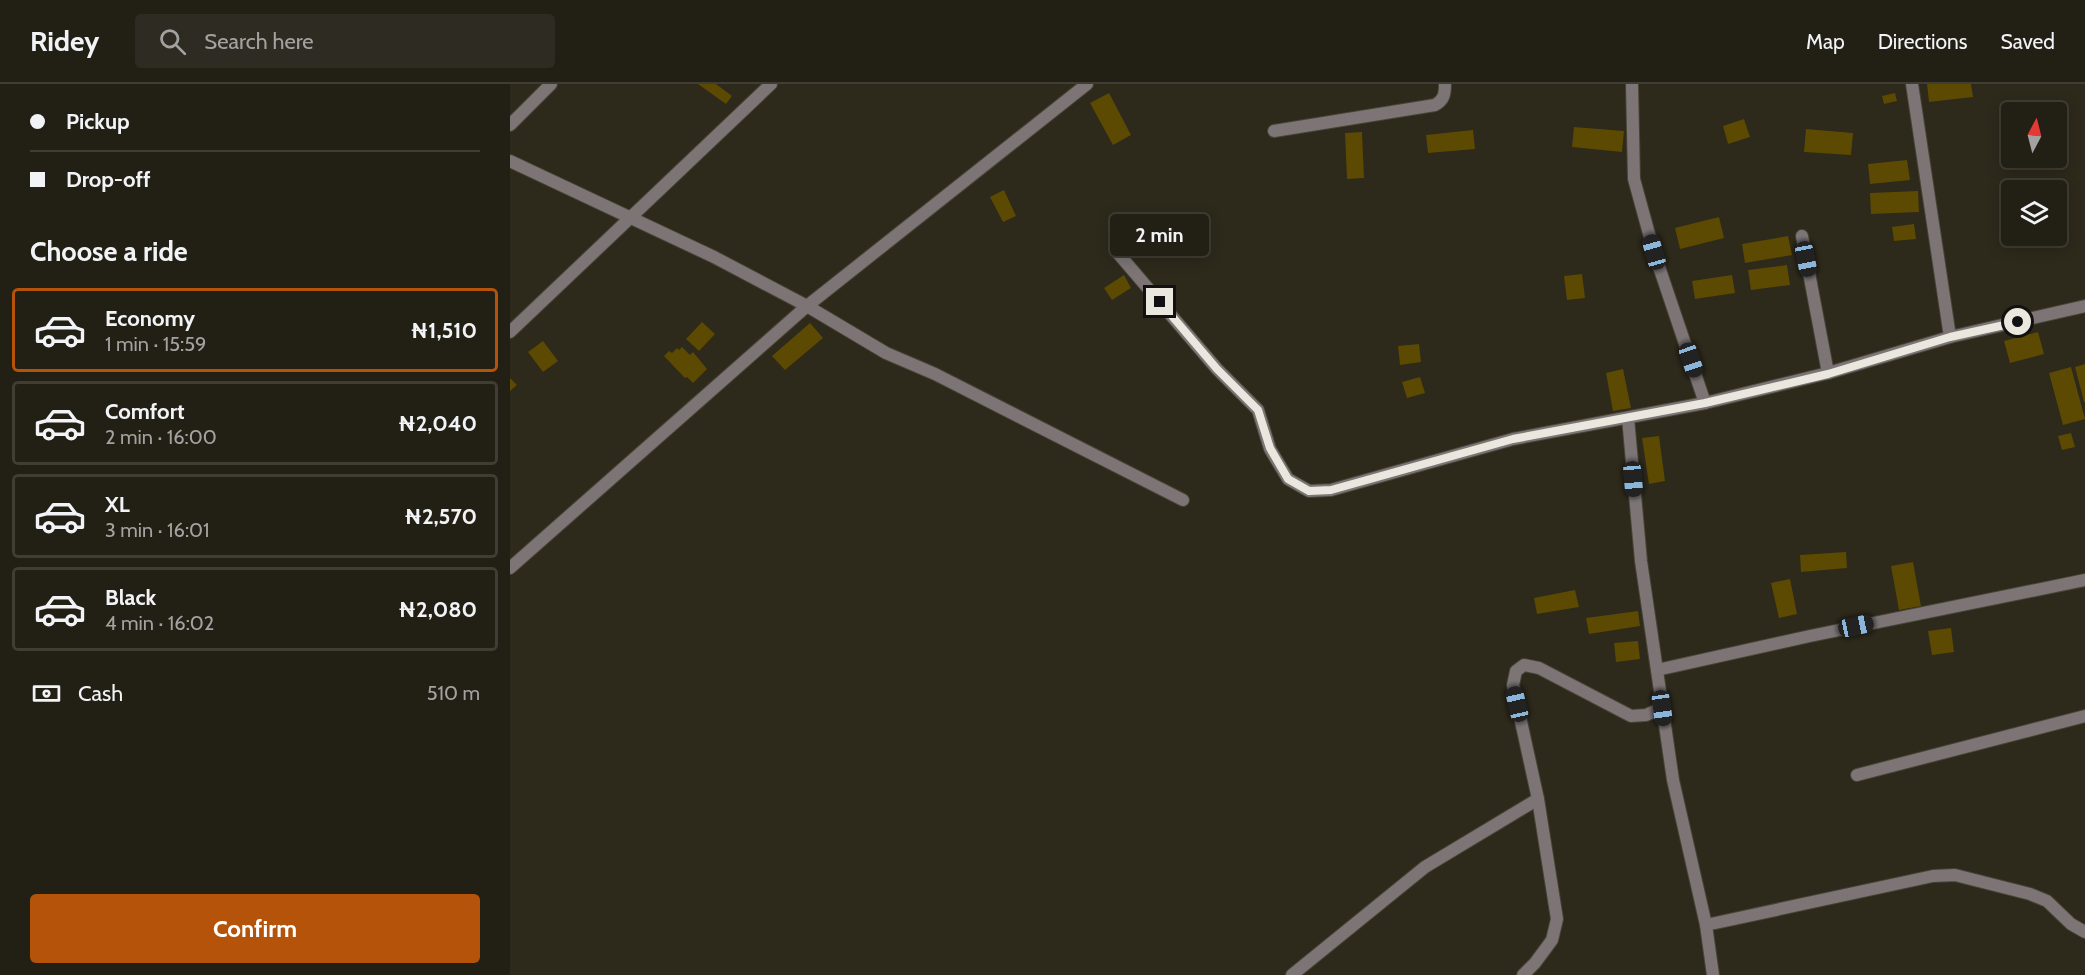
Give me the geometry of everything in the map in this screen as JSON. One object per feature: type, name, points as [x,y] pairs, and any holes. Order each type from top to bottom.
[{"type":"street","points":[[510,125],[551,84]]},
{"type":"street","points":[[510,332],[771,84]]},
{"type":"street","points":[[510,568],[807,306],[1087,84]]},
{"type":"street","points":[[1274,130],[1435,105],[1441,102],[1445,94],[1445,84]]},
{"type":"street","points":[[1632,84],[1634,179],[1654,252],[1705,403]]},
{"type":"street","points":[[1912,84],[1950,337]]},
{"type":"street","points":[[510,161],[714,257],[807,306],[886,353],[944,378],[1183,500]]},
{"type":"street","points":[[1802,236],[1828,374]]},
{"type":"street","points":[[1117,252],[1217,369],[1258,410],[1270,448],[1288,479],[1309,491],[1331,490],[1513,439],[1705,403],[1828,374],[1950,337],[2085,306]]},
{"type":"street","points":[[1628,418],[1641,561],[1672,780],[1706,926],[1713,975]]},
{"type":"street","points":[[1657,670],[2085,580]]},
{"type":"street","points":[[1523,975],[1552,940],[1557,919],[1538,799],[1513,685],[1516,671],[1524,665],[1539,668],[1631,716],[1646,715],[1662,708]]},
{"type":"street","points":[[1857,775],[2085,716]]},
{"type":"street","points":[[1292,975],[1425,867],[1538,799]]},
{"type":"street","points":[[1706,926],[1934,876],[1955,875],[2030,894],[2047,901],[2071,924],[2085,932]]},
{"type":"building","points":[[698,84],[716,84],[732,96],[726,104]]},
{"type":"building","points":[[1927,84],[1971,84],[1973,97],[1929,102]]},
{"type":"building","points":[[1109,93],[1131,135],[1113,145],[1090,103]]},
{"type":"building","points":[[1895,93],[1897,101],[1884,104],[1882,96]]},
{"type":"building","points":[[1744,119],[1750,137],[1728,144],[1723,126]]},
{"type":"building","points":[[1574,127],[1624,131],[1622,152],[1572,147]]},
{"type":"building","points":[[1806,129],[1853,133],[1851,155],[1804,152]]},
{"type":"building","points":[[1473,130],[1475,149],[1428,153],[1426,135]]},
{"type":"building","points":[[1362,132],[1364,178],[1347,179],[1345,133]]},
{"type":"building","points":[[1907,160],[1910,180],[1870,184],[1868,164]]},
{"type":"building","points":[[1004,190],[1016,216],[1003,222],[990,197]]},
{"type":"building","points":[[1918,191],[1919,212],[1871,214],[1870,193]]},
{"type":"building","points":[[1719,217],[1724,238],[1680,249],[1675,228]]},
{"type":"building","points":[[1914,224],[1916,239],[1894,241],[1892,227]]},
{"type":"building","points":[[1788,236],[1792,255],[1745,263],[1742,244]]},
{"type":"building","points":[[1787,265],[1790,285],[1751,290],[1748,270]]},
{"type":"building","points":[[1582,274],[1585,298],[1567,300],[1564,276]]},
{"type":"building","points":[[1124,275],[1131,288],[1112,300],[1104,288]]},
{"type":"building","points":[[1732,275],[1735,293],[1695,299],[1692,281]]},
{"type":"building","points":[[702,322],[715,334],[699,351],[686,339]]},
{"type":"building","points":[[810,323],[823,338],[785,370],[772,356]]},
{"type":"building","points":[[2038,332],[2044,354],[2010,363],[2004,341]]},
{"type":"building","points":[[543,341],[558,361],[543,372],[528,352]]},
{"type":"building","points":[[1419,344],[1421,362],[1400,365],[1398,346]]},
{"type":"building","points":[[682,347],[690,355],[693,352],[707,369],[693,383],[664,356],[669,351],[672,353]]},
{"type":"building","points":[[2085,364],[2085,402],[2084,402],[2075,367]]},
{"type":"building","points":[[2071,367],[2085,419],[2063,425],[2049,373]]},
{"type":"building","points":[[1623,369],[1631,408],[1613,411],[1606,373]]},
{"type":"building","points":[[1420,377],[1425,393],[1407,398],[1402,382]]},
{"type":"building","points":[[510,378],[517,385],[510,391]]},
{"type":"building","points":[[2071,433],[2075,447],[2062,450],[2058,436]]},
{"type":"building","points":[[1659,436],[1665,481],[1649,484],[1642,438]]},
{"type":"building","points":[[1846,552],[1847,568],[1801,572],[1800,555]]},
{"type":"building","points":[[1913,562],[1921,606],[1899,610],[1891,566]]},
{"type":"building","points":[[1790,579],[1797,614],[1779,618],[1771,583]]},
{"type":"building","points":[[1575,590],[1579,607],[1537,614],[1534,598]]},
{"type":"building","points":[[1638,611],[1640,626],[1589,634],[1586,618]]},
{"type":"building","points":[[1951,628],[1954,652],[1932,655],[1928,631]]},
{"type":"building","points":[[1638,641],[1640,659],[1616,662],[1614,643]]},
{"type":"route","points":[[1160,302],[1217,369],[1258,410],[1270,448],[1288,479],[1309,491],[1331,490],[1513,439],[1705,403],[1828,374],[1950,337],[2018,322]]}]
